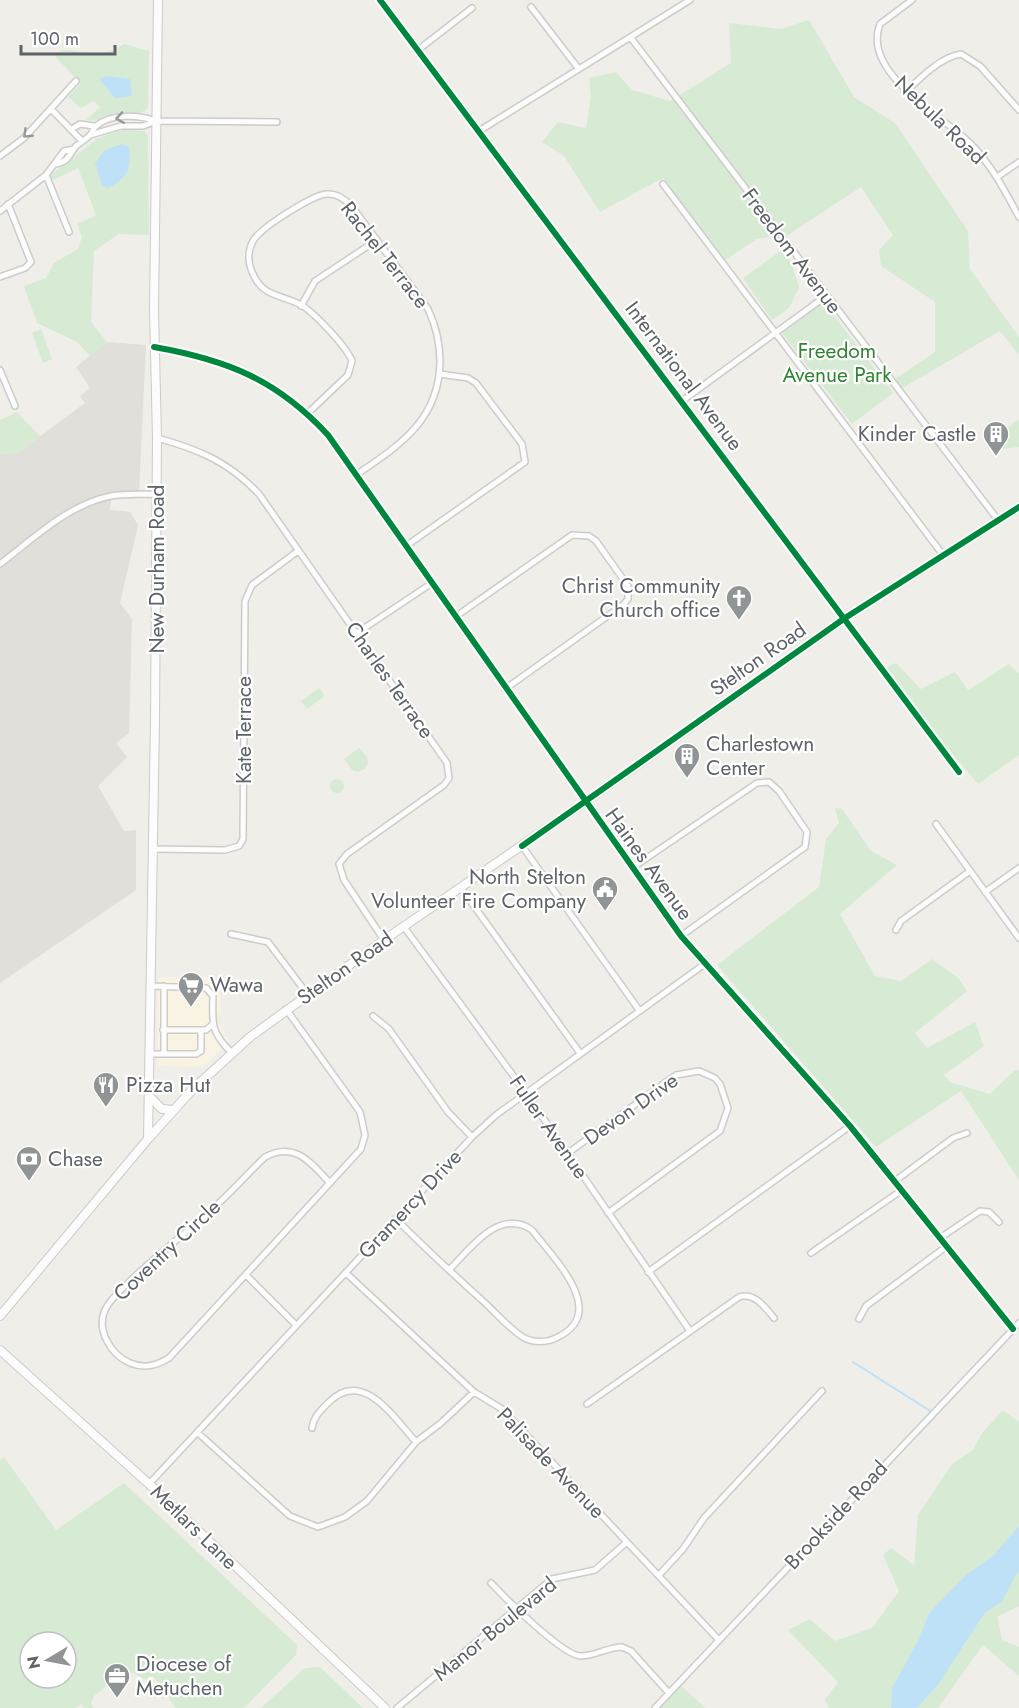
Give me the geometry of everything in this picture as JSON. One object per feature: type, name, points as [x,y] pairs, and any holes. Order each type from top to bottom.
[{"type":"main road","name":"New Durham Road","points":[[148,1139],[158,438],[154,346],[158,0]]},
{"type":"main road","name":"Stelton Road","points":[[0,1316],[174,1110],[232,1053],[286,1010],[845,618],[1019,507]]},
{"type":"main road","points":[[149,1096],[162,1109],[174,1110]]},
{"type":"main road","name":"Metlars Lane","points":[[0,1350],[149,1484],[385,1708]]},
{"type":"main road","points":[[0,1362],[17,1367]]},
{"type":"street","name":"International Avenue","points":[[380,0],[959,772]]},
{"type":"street","points":[[479,131],[690,0]]},
{"type":"street","name":"Nebula Road","points":[[912,0],[880,24],[877,39],[890,72],[907,91],[970,144],[997,177],[1019,217]]},
{"type":"street","points":[[531,7],[578,68]]},
{"type":"street","points":[[418,50],[472,8]]},
{"type":"street","name":"Freedom Avenue","points":[[631,38],[998,520]]},
{"type":"street","points":[[907,91],[921,76],[948,58],[961,54],[980,66],[1019,110]]},
{"type":"street","points":[[0,156],[24,138],[76,81]]},
{"type":"street","points":[[51,109],[82,141]]},
{"type":"street","points":[[72,129],[80,124],[94,126],[123,117],[144,117],[156,121],[277,122]]},
{"type":"street","points":[[0,210],[46,176],[64,151],[74,149],[90,135],[121,126],[143,126],[156,121]]},
{"type":"street","points":[[90,135],[94,126]]},
{"type":"street","points":[[997,177],[1019,162]]},
{"type":"street","points":[[46,176],[69,232]]},
{"type":"street","points":[[663,184],[777,332],[943,555]]},
{"type":"street","name":"Rachel Terrace","points":[[308,413],[348,375],[352,360],[342,346],[301,306],[267,293],[258,285],[249,258],[253,240],[258,234],[308,200],[327,194],[339,195],[350,204],[377,240],[434,322],[440,355],[440,374],[436,396],[417,427],[388,453],[356,475]]},
{"type":"street","points":[[0,277],[25,268],[31,262],[8,204]]},
{"type":"street","points":[[301,306],[315,281],[377,240]]},
{"type":"street","points":[[682,401],[826,296]]},
{"type":"street","name":"Haines Avenue","points":[[154,346],[198,355],[252,375],[280,391],[308,413],[328,435],[681,936],[850,1126],[1013,1329]]},
{"type":"street","points":[[1,373],[15,406]]},
{"type":"street","points":[[406,546],[525,462],[522,444],[476,383],[468,378],[440,374]]},
{"type":"street","name":"Charles Terrace","points":[[158,438],[210,455],[242,476],[259,494],[447,763],[450,771],[444,785],[341,860],[340,871],[344,880],[384,940]]},
{"type":"street","points":[[0,564],[70,512],[92,502],[111,496],[157,494]]},
{"type":"street","points":[[455,617],[572,535],[589,536],[596,541],[628,586],[628,599],[623,605],[505,689]]},
{"type":"street","name":"Kate Terrace","points":[[152,849],[225,850],[239,846],[243,839],[244,601],[252,585],[298,551]]},
{"type":"street","points":[[357,633],[432,583]]},
{"type":"street","points":[[632,868],[751,786],[769,782],[779,791],[807,832],[805,847],[681,936]]},
{"type":"street","points":[[936,824],[1019,938]]},
{"type":"street","points":[[522,846],[639,1010]]},
{"type":"street","points":[[985,892],[1019,868]]},
{"type":"street","points":[[896,930],[901,921],[970,871]]},
{"type":"street","points":[[461,888],[580,1053]]},
{"type":"street","name":"Fuller Avenue","points":[[404,927],[568,1153],[690,1331]]},
{"type":"street","points":[[231,934],[261,938],[272,945],[308,994]]},
{"type":"street","name":"Gramercy Drive","points":[[149,1484],[198,1433],[295,1324],[397,1220],[472,1137],[496,1115],[706,963]]},
{"type":"street","points":[[150,986],[206,988],[213,996],[212,1025],[219,1040],[232,1053]]},
{"type":"street","points":[[164,986],[164,1054]]},
{"type":"street","name":"Coventry Circle","points":[[286,1010],[360,1112],[365,1127],[361,1149],[330,1183],[246,1275],[169,1358],[160,1363],[136,1366],[126,1361],[111,1347],[105,1337],[103,1318],[112,1299],[158,1253],[209,1212],[265,1157],[274,1152],[295,1151],[305,1156],[330,1183]]},
{"type":"street","points":[[373,1016],[389,1029],[448,1112],[472,1137]]},
{"type":"street","points":[[163,1030],[201,1030],[212,1025]]},
{"type":"street","points":[[150,1054],[196,1054],[201,1051],[201,1030]]},
{"type":"street","name":"Devon Drive","points":[[568,1153],[676,1075],[699,1071],[715,1078],[720,1084],[728,1108],[720,1131],[608,1213]]},
{"type":"street","points":[[648,1272],[850,1126]]},
{"type":"street","points":[[895,1181],[953,1138],[967,1133]]},
{"type":"street","points":[[811,1253],[902,1190]]},
{"type":"street","points":[[940,1238],[980,1211],[989,1212],[999,1221]]},
{"type":"street","points":[[397,1220],[449,1270],[522,1337],[530,1341],[543,1342],[562,1336],[570,1329],[579,1315],[577,1291],[532,1230],[525,1225],[513,1222],[494,1227],[449,1270]]},
{"type":"street","points":[[858,1319],[866,1306],[947,1246]]},
{"type":"street","name":"Palisade Avenue","points":[[346,1273],[474,1392],[502,1409],[718,1639]]},
{"type":"street","points":[[246,1275],[295,1324]]},
{"type":"street","points":[[587,1404],[745,1295],[764,1305],[774,1318]]},
{"type":"street","name":"Brookside Road","points":[[654,1708],[1019,1323]]},
{"type":"street","points":[[312,1428],[316,1415],[337,1394],[354,1390],[366,1393],[378,1400],[416,1442]]},
{"type":"street","points":[[658,1575],[682,1549],[704,1518],[822,1391]]},
{"type":"street","points":[[198,1433],[290,1516],[318,1527],[345,1517],[367,1501],[416,1442],[441,1423],[474,1392]]},
{"type":"street","name":"Manor Boulevard","points":[[397,1708],[552,1579],[594,1570],[627,1542]]},
{"type":"street","points":[[491,1583],[516,1609],[578,1656],[622,1647],[631,1652],[669,1693]]},
{"type":"shaded area","points":[[107,342],[146,345],[139,492],[112,494],[110,510],[130,512],[138,525],[120,603],[132,619],[129,733],[116,743],[127,757],[98,786],[124,831],[136,830],[136,890],[0,983],[0,454],[19,452],[85,403],[80,396],[90,388],[76,367]]},
{"type":"shaded area","points":[[208,977],[220,993],[221,1012],[214,1018],[230,1041],[203,1067],[158,1066],[158,978]]},
{"type":"green space","points":[[809,20],[854,97],[895,123],[968,231],[970,269],[1019,337],[1019,355],[1000,331],[899,390],[892,381],[935,352],[935,302],[881,266],[879,250],[893,235],[861,187],[788,235],[757,239],[725,260],[663,178],[600,212],[564,156],[542,142],[558,122],[586,128],[591,96],[589,78],[616,72],[632,90],[670,101],[731,63],[729,23],[781,29]]},
{"type":"green space","points":[[124,44],[149,51],[148,108],[137,114],[119,118],[86,120],[100,107],[93,101],[81,108],[68,97],[81,83],[55,57],[62,50],[101,53]]},
{"type":"green space","points":[[125,129],[144,131],[148,136],[149,235],[119,234],[94,251],[91,322],[107,342],[90,356],[77,342],[37,323],[24,286],[46,278],[54,263],[78,249],[82,237],[77,224],[96,215],[78,168],[53,180],[51,179],[52,174],[98,138]]},
{"type":"green space","points":[[782,250],[792,264],[799,288],[789,308],[772,320],[743,278]]},
{"type":"green space","name":"Freedom Avenue Park","points":[[823,301],[893,393],[852,424],[782,333]]},
{"type":"green space","points":[[41,329],[52,359],[43,363],[32,333]]},
{"type":"green space","points":[[17,412],[40,436],[19,452],[0,454],[0,420]]},
{"type":"green space","points":[[1019,419],[1019,447],[993,450],[991,441]]},
{"type":"green space","points":[[896,663],[921,689],[955,672],[968,690],[1009,664],[1019,674],[1019,755],[978,784],[881,670]]},
{"type":"green space","points":[[319,688],[325,696],[307,709],[301,701]]},
{"type":"green space","points":[[359,748],[367,757],[368,763],[365,769],[358,772],[352,770],[344,759]]},
{"type":"green space","points":[[337,779],[342,781],[344,786],[342,791],[337,793],[332,791],[330,786],[332,781]]},
{"type":"green space","points":[[835,808],[842,809],[871,851],[897,865],[840,914],[875,976],[901,981],[932,959],[958,978],[967,991],[915,1033],[927,1048],[975,1022],[984,1046],[944,1075],[950,1082],[990,1094],[1014,1071],[1019,1070],[1019,1180],[961,1091],[876,1147],[717,965],[819,887],[826,839],[839,823]]},
{"type":"green space","points":[[1003,1410],[1019,1422],[1019,1606],[997,1617],[1002,1640],[1019,1647],[1019,1676],[983,1645],[938,1708],[829,1708],[825,1700],[838,1682],[788,1630],[810,1619],[835,1641],[872,1628],[899,1591],[883,1555],[891,1548],[914,1565],[918,1515],[952,1464],[973,1450],[982,1433]]},
{"type":"green space","points":[[4,1457],[56,1530],[124,1483],[297,1645],[296,1655],[244,1708],[176,1708],[153,1676],[146,1680],[127,1670],[94,1696],[91,1703],[94,1708],[84,1708],[81,1704],[75,1708],[0,1708],[0,1461]]},
{"type":"green space","points":[[320,1667],[363,1708],[261,1708],[305,1668]]},
{"type":"green space","points":[[681,1686],[706,1708],[660,1708]]},
{"type":"water","points":[[106,76],[130,79],[132,96],[115,98],[99,79]]},
{"type":"water","points":[[122,144],[129,147],[129,167],[124,177],[107,188],[102,185],[95,163],[105,150]]},
{"type":"water","points":[[1019,1526],[1019,1570],[1002,1601],[984,1614],[937,1686],[917,1708],[891,1708],[892,1688],[919,1639],[929,1613],[966,1575],[993,1556]]},
{"type":"waterway","points":[[853,1362],[932,1412]]},
{"type":"cycle path","points":[[380,0],[959,772]]},
{"type":"cycle path","points":[[154,347],[205,358],[250,375],[290,400],[328,435],[681,936],[850,1126],[1013,1329]]},
{"type":"cycle path","points":[[522,846],[845,618],[1019,507]]},
{"type":"place","name":"Kinder Castle","points":[[996,457]]},
{"type":"place","name":"Christ Community Church office","points":[[739,621]]},
{"type":"place","name":"Charlestown Center","points":[[687,779]]},
{"type":"place","name":"North Stelton Volunteer Fire Company","points":[[605,912]]},
{"type":"place","name":"Wawa","points":[[191,1008]]},
{"type":"place","name":"Pizza Hut","points":[[106,1108]]},
{"type":"place","name":"Chase","points":[[29,1182]]},
{"type":"place","name":"Diocese of Metuchen","points":[[117,1699]]}]
